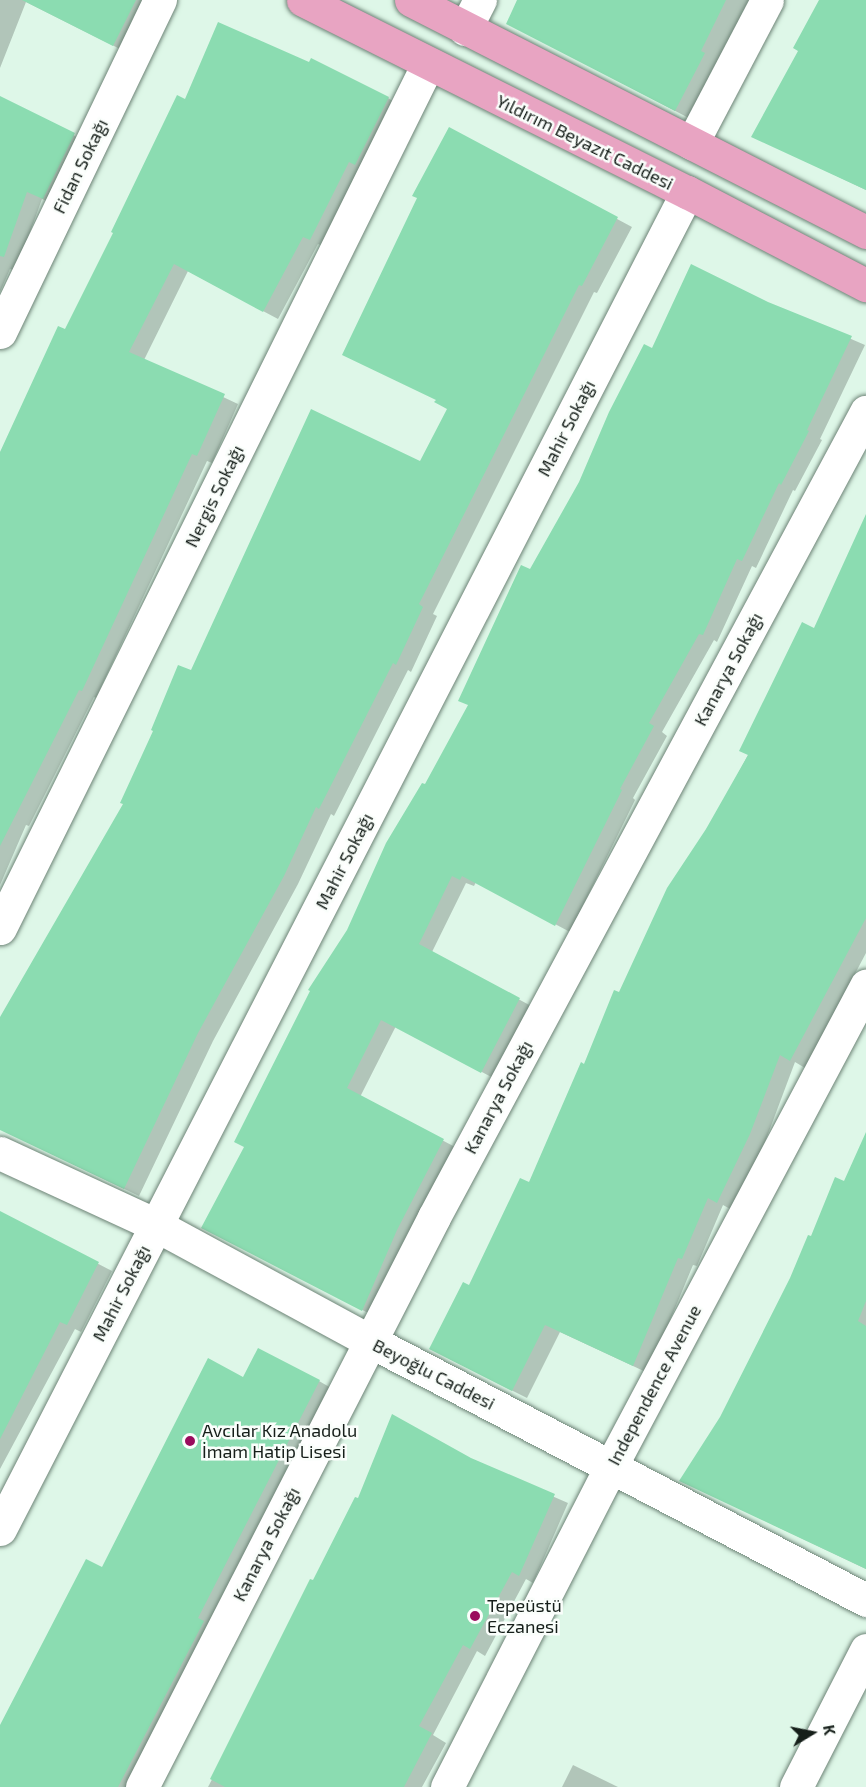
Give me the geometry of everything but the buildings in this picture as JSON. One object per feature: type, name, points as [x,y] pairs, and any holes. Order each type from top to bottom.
[{"type":"main road","name":"Yıldırım Beyazıt Caddesi","points":[[303,0],[687,192],[866,285]]},
{"type":"main road","points":[[411,0],[866,232]]},
{"type":"street","name":"Fidan Sokağı","points":[[0,332],[160,0]]},
{"type":"street","points":[[465,29],[480,0]]},
{"type":"street","points":[[692,143],[767,0]]},
{"type":"street","name":"Nergis Sokağı","points":[[0,928],[428,64]]},
{"type":"street","name":"Mahir Sokağı","points":[[0,1529],[687,192]]},
{"type":"street","name":"Kanarya Sokağı","points":[[142,1787],[434,1217],[866,412]]},
{"type":"street","name":"Independence Avenue","points":[[447,1787],[611,1466],[866,986]]},
{"type":"street","name":"Beyoğlu Caddesi","points":[[0,1153],[156,1225],[370,1341],[866,1600]]},
{"type":"street","points":[[796,1787],[866,1650]]},
{"type":"place","name":"Avcılar Kız Anadolu İmam Hatip Lisesi","points":[[190,1441]]},
{"type":"place","name":"Tepeüstü Eczanesi","points":[[475,1616]]}]
